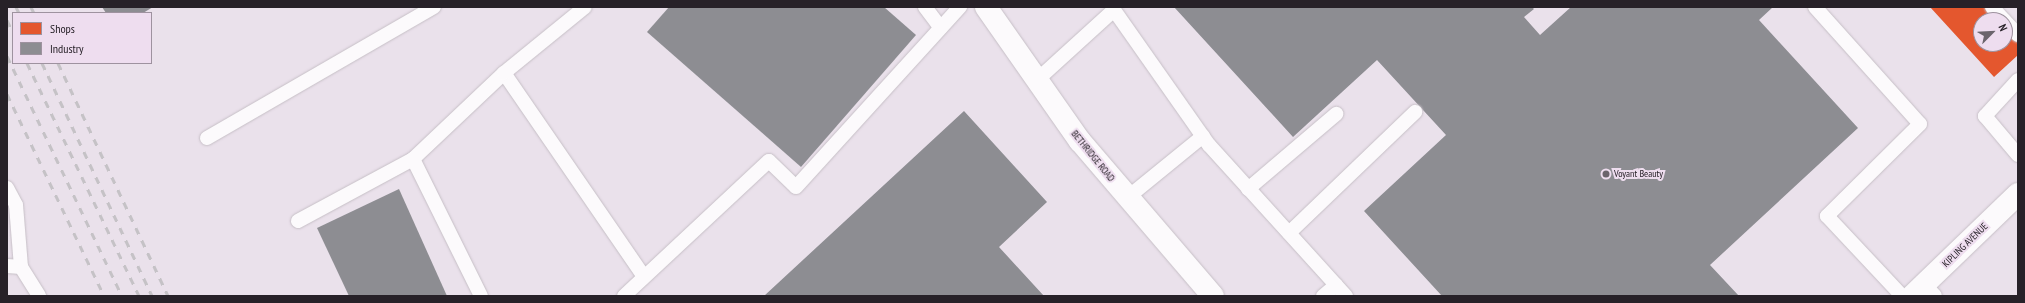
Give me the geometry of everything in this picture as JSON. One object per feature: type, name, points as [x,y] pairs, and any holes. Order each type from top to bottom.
[{"type":"street","name":"BETHRIDGE ROAD","points":[[986,7],[1080,141],[1213,296]]},
{"type":"street","name":"KIPLING AVENUE","points":[[1924,292],[2018,194]]},
{"type":"lane","points":[[207,138],[434,7]]},
{"type":"lane","points":[[298,221],[413,159],[504,73],[585,7]]},
{"type":"lane","points":[[925,7],[941,28]]},
{"type":"lane","points":[[624,296],[768,161],[796,187],[960,7]]},
{"type":"lane","points":[[1816,7],[1920,124],[1827,216],[1902,296]]},
{"type":"lane","points":[[1037,80],[1113,8],[1203,136],[1248,189],[1346,296]]},
{"type":"lane","points":[[504,73],[644,277]]},
{"type":"lane","points":[[2018,80],[1985,116],[2018,155]]},
{"type":"lane","points":[[1289,233],[1415,112]]},
{"type":"lane","points":[[1248,189],[1336,114]]},
{"type":"lane","points":[[1128,198],[1203,136]]},
{"type":"lane","points":[[413,159],[481,296]]},
{"type":"lane","points":[[7,188],[16,205],[21,267],[39,296]]},
{"type":"lane","points":[[7,266],[21,267]]},
{"type":"lane","points":[[1323,296],[1336,285]]},
{"type":"building: Shops","points":[[1930,7],[1985,7],[1990,12],[1973,12],[1973,52],[2013,52],[2013,37],[2018,43],[2018,55],[1994,77]]},
{"type":"building: Industry","points":[[102,7],[153,7],[145,12],[105,12]]},
{"type":"building: Industry","points":[[669,7],[884,7],[916,35],[801,167],[647,32]]},
{"type":"building: Industry","name":"Voyant Beauty","points":[[1174,7],[1532,7],[1534,9],[1524,17],[1540,35],[1571,7],[1773,7],[1759,20],[1858,128],[1710,265],[1739,296],[1442,296],[1364,211],[1446,135],[1377,60],[1293,137]]},
{"type":"building: Industry","points":[[964,111],[1047,202],[999,247],[1044,296],[764,296]]},
{"type":"building: Industry","points":[[399,189],[447,296],[349,296],[317,228]]},
{"type":"railway","points":[[16,7],[18,12]]},
{"type":"railway","points":[[31,7],[34,12]]},
{"type":"railway","points":[[7,20],[12,31]]},
{"type":"railway","points":[[7,56],[122,296]]},
{"type":"railway","points":[[27,64],[139,296]]},
{"type":"railway","points":[[42,64],[152,296]]},
{"type":"railway","points":[[58,64],[168,296]]},
{"type":"railway","points":[[7,94],[104,296]]},
{"type":"place","name":"Voyant Beauty","points":[[1606,174]]}]
